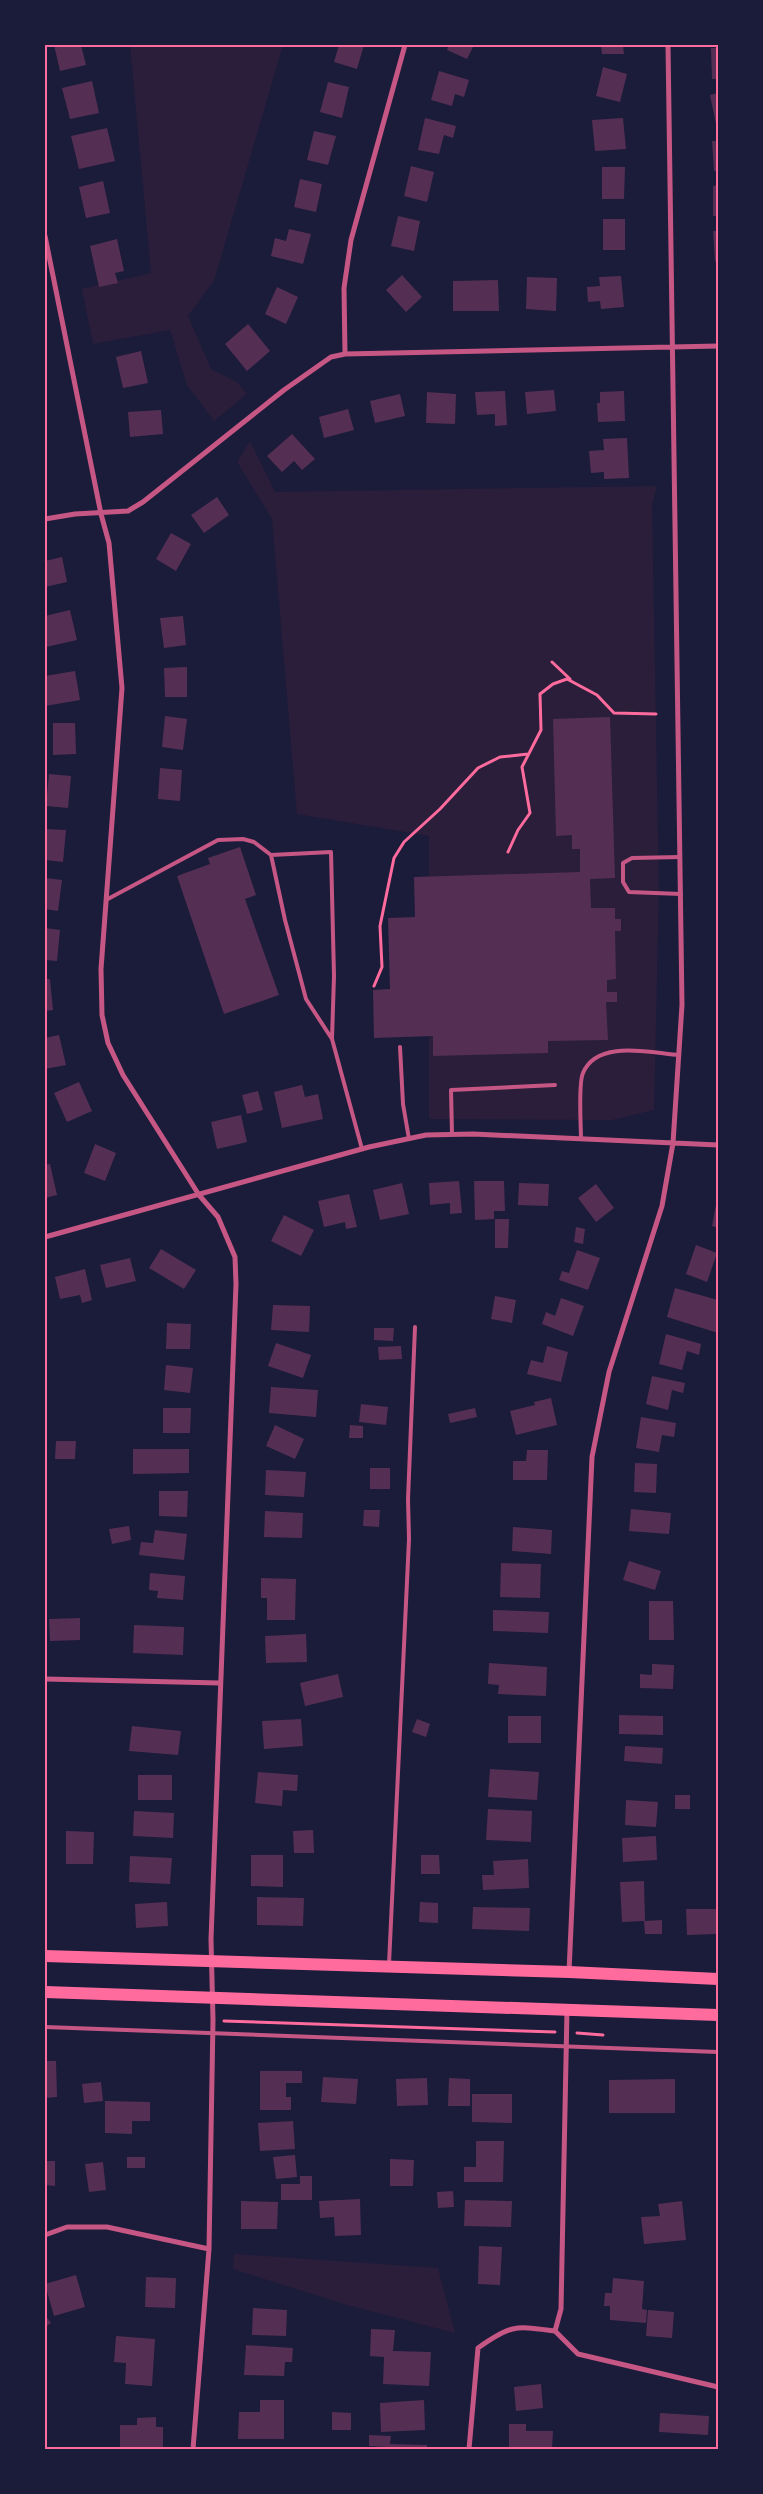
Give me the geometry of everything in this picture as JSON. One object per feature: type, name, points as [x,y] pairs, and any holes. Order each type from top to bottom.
[{"type":"main road","points":[[45,1956],[569,1972],[718,1979]]},
{"type":"main road","points":[[45,1992],[718,2015]]},
{"type":"street","points":[[346,354],[344,288],[351,240],[405,45]]},
{"type":"street","points":[[569,1972],[592,1457],[609,1372],[662,1206],[673,1143],[682,1004],[668,45]]},
{"type":"street","points":[[45,236],[101,514],[109,543],[122,688],[101,969],[102,1015],[108,1043],[123,1075],[199,1195],[218,1217],[227,1233],[235,1257],[236,1284],[220,1683],[212,1961],[209,2249],[193,2449]]},
{"type":"street","points":[[45,520],[75,514],[128,511],[143,502],[284,390],[331,357],[346,354],[718,346]]},
{"type":"street","points":[[45,1237],[362,1149],[409,1139],[452,1134],[718,1145]]},
{"type":"street","points":[[45,1679],[220,1683]]},
{"type":"street","points":[[555,2331],[561,2309],[567,2010]]},
{"type":"street","points":[[45,2235],[67,2227],[107,2227],[209,2249]]},
{"type":"street","points":[[469,2449],[478,2348],[503,2330],[520,2326],[555,2331],[578,2354],[718,2387]]},
{"type":"lane","points":[[106,900],[218,840],[243,839],[254,842],[271,855],[331,852],[334,976],[332,1039],[362,1149]]},
{"type":"lane","points":[[271,855],[284,920],[306,999],[332,1039]]},
{"type":"lane","points":[[680,857],[632,858],[623,863],[623,882],[629,892],[681,894]]},
{"type":"lane","points":[[400,1047],[403,1104],[409,1139]]},
{"type":"lane","points":[[581,1139],[582,1074],[593,1058],[614,1050],[679,1055]]},
{"type":"lane","points":[[452,1134],[451,1090],[555,1085]]},
{"type":"lane","points":[[389,1966],[409,1539],[408,1500],[415,1327]]},
{"type":"lane","points":[[45,2027],[718,2052]]},
{"type":"path","points":[[552,662],[572,682]]},
{"type":"path","points":[[508,852],[518,830],[530,813],[522,767],[542,730],[540,694],[553,684],[567,679],[597,695],[614,713],[656,714]]},
{"type":"path","points":[[374,986],[382,967],[380,926],[388,896],[394,858],[404,842],[440,809],[478,768],[500,757],[528,754]]},
{"type":"path","points":[[546,2027],[546,2037]]},
{"type":"shaded area","points":[[130,45],[283,45],[214,281],[188,316],[211,369],[237,382],[247,394],[214,421],[187,385],[170,330],[93,344],[82,289],[151,273]]},
{"type":"shaded area","points":[[250,441],[275,492],[657,486],[652,505],[659,891],[654,1110],[612,1120],[429,1119],[429,836],[297,814],[272,519],[237,462]]},
{"type":"shaded area","points":[[234,2254],[438,2268],[455,2333],[347,2305],[233,2269]]},
{"type":"building","points":[[54,45],[81,45],[86,65],[60,71]]},
{"type":"building","points":[[339,45],[364,45],[357,69],[334,62]]},
{"type":"building","points":[[449,45],[474,45],[467,59],[447,50]]},
{"type":"building","points":[[601,45],[623,45],[624,54],[602,54]]},
{"type":"building","points":[[711,48],[718,48],[718,79],[712,79]]},
{"type":"building","points":[[603,67],[627,74],[620,102],[596,96]]},
{"type":"building","points":[[439,71],[469,80],[464,97],[455,94],[452,106],[431,100]]},
{"type":"building","points":[[92,81],[99,113],[70,119],[62,88]]},
{"type":"building","points":[[328,82],[349,87],[342,118],[320,112]]},
{"type":"building","points":[[718,93],[718,128],[717,129],[710,95]]},
{"type":"building","points":[[425,118],[456,126],[453,138],[444,135],[439,154],[418,150]]},
{"type":"building","points":[[623,118],[626,149],[595,151],[592,120]]},
{"type":"building","points":[[107,128],[115,161],[79,169],[71,136]]},
{"type":"building","points":[[314,131],[336,136],[328,165],[307,160]]},
{"type":"building","points":[[712,141],[718,141],[718,171],[714,171]]},
{"type":"building","points":[[411,166],[434,172],[427,202],[404,196]]},
{"type":"building","points":[[602,167],[625,167],[624,199],[602,199]]},
{"type":"building","points":[[300,179],[322,184],[316,212],[294,207]]},
{"type":"building","points":[[103,181],[110,213],[86,218],[79,187]]},
{"type":"building","points":[[718,185],[718,216],[713,216],[713,186]]},
{"type":"building","points":[[398,216],[420,221],[414,251],[391,246]]},
{"type":"building","points":[[603,219],[625,219],[625,250],[603,250]]},
{"type":"building","points":[[289,229],[311,234],[303,264],[271,256],[275,238],[286,241]]},
{"type":"building","points":[[713,231],[718,231],[718,261],[715,262]]},
{"type":"building","points":[[117,239],[124,271],[115,273],[118,283],[99,287],[90,246]]},
{"type":"building","points":[[402,275],[422,297],[406,312],[386,290]]},
{"type":"building","points":[[621,276],[624,307],[601,309],[600,301],[588,302],[587,287],[600,286],[599,277]]},
{"type":"building","points":[[527,277],[557,278],[556,311],[526,309]]},
{"type":"building","points":[[498,280],[499,311],[453,311],[453,281]]},
{"type":"building","points":[[277,287],[298,297],[286,324],[265,314]]},
{"type":"building","points":[[248,324],[270,351],[247,371],[225,344]]},
{"type":"building","points":[[141,351],[148,383],[123,388],[116,357]]},
{"type":"building","points":[[554,390],[556,411],[527,414],[525,392]]},
{"type":"building","points":[[505,391],[507,425],[495,426],[495,414],[477,415],[475,392]]},
{"type":"building","points":[[624,391],[625,421],[598,422],[597,403],[600,403],[600,392]]},
{"type":"building","points":[[427,392],[456,394],[455,424],[426,423]]},
{"type":"building","points":[[400,394],[405,416],[375,423],[370,401]]},
{"type":"building","points":[[348,409],[354,430],[324,438],[319,417]]},
{"type":"building","points":[[161,410],[163,434],[130,437],[128,412]]},
{"type":"building","points":[[292,434],[315,459],[302,470],[294,461],[282,472],[267,456]]},
{"type":"building","points":[[627,438],[629,478],[604,479],[604,472],[591,473],[589,451],[604,450],[603,439]]},
{"type":"building","points":[[217,497],[229,515],[204,533],[191,515]]},
{"type":"building","points":[[171,533],[191,544],[176,571],[156,559]]},
{"type":"building","points":[[62,557],[67,582],[45,587],[45,561]]},
{"type":"building","points":[[70,610],[77,640],[46,647],[45,616]]},
{"type":"building","points":[[183,616],[186,645],[164,648],[160,618]]},
{"type":"building","points":[[187,667],[187,697],[165,697],[164,668]]},
{"type":"building","points":[[75,671],[80,700],[45,706],[45,676]]},
{"type":"building","points":[[165,716],[187,719],[183,750],[162,747]]},
{"type":"building","points":[[610,717],[615,878],[590,879],[591,908],[615,908],[615,919],[621,919],[621,931],[615,931],[616,979],[607,980],[607,992],[617,992],[617,1002],[606,1002],[608,1040],[548,1041],[548,1053],[433,1056],[433,1036],[374,1038],[373,990],[390,989],[388,918],[415,917],[414,877],[580,872],[580,849],[572,849],[572,835],[556,836],[553,719]]},
{"type":"building","points":[[53,723],[75,723],[76,754],[53,755]]},
{"type":"building","points":[[160,768],[182,770],[180,801],[158,799]]},
{"type":"building","points":[[49,774],[71,776],[68,808],[46,806]]},
{"type":"building","points":[[45,829],[66,830],[63,862],[45,860]]},
{"type":"building","points":[[240,847],[256,895],[245,899],[279,995],[224,1014],[177,876],[210,864],[208,858]]},
{"type":"building","points":[[45,878],[62,880],[58,911],[45,909]]},
{"type":"building","points":[[45,928],[60,930],[57,961],[45,960]]},
{"type":"building","points":[[45,979],[50,979],[53,1010],[45,1011]]},
{"type":"building","points":[[59,1035],[66,1065],[45,1069],[45,1038]]},
{"type":"building","points":[[79,1082],[92,1111],[67,1122],[54,1093]]},
{"type":"building","points":[[302,1085],[305,1097],[318,1094],[323,1119],[282,1128],[274,1092]]},
{"type":"building","points":[[258,1091],[263,1110],[247,1114],[242,1095]]},
{"type":"building","points":[[241,1115],[247,1142],[217,1149],[211,1122]]},
{"type":"building","points":[[95,1144],[116,1153],[105,1181],[84,1173]]},
{"type":"building","points":[[50,1164],[57,1195],[45,1198],[45,1165]]},
{"type":"building","points":[[459,1181],[462,1213],[450,1214],[450,1203],[430,1205],[429,1183]]},
{"type":"building","points":[[474,1181],[504,1181],[505,1211],[494,1211],[494,1219],[475,1220]]},
{"type":"building","points":[[402,1183],[409,1214],[380,1220],[373,1190]]},
{"type":"building","points":[[519,1183],[549,1184],[548,1206],[518,1205]]},
{"type":"building","points":[[596,1184],[614,1208],[596,1222],[578,1198]]},
{"type":"building","points":[[349,1194],[357,1227],[346,1229],[345,1222],[324,1227],[318,1201]]},
{"type":"building","points":[[718,1199],[718,1228],[712,1226]]},
{"type":"building","points":[[284,1215],[314,1230],[301,1256],[271,1241]]},
{"type":"building","points":[[495,1219],[509,1219],[508,1248],[495,1248]]},
{"type":"building","points":[[576,1227],[585,1229],[583,1244],[574,1242]]},
{"type":"building","points":[[696,1245],[717,1253],[707,1282],[686,1274]]},
{"type":"building","points":[[161,1249],[196,1270],[184,1289],[149,1268]]},
{"type":"building","points":[[577,1250],[600,1258],[588,1290],[559,1280],[562,1271],[569,1273]]},
{"type":"building","points":[[130,1258],[136,1281],[106,1288],[100,1265]]},
{"type":"building","points":[[85,1269],[92,1300],[82,1303],[80,1295],[60,1299],[55,1277]]},
{"type":"building","points":[[675,1288],[718,1300],[718,1333],[667,1317]]},
{"type":"building","points":[[495,1296],[516,1300],[512,1323],[491,1319]]},
{"type":"building","points":[[561,1298],[584,1306],[573,1336],[542,1324],[546,1312],[555,1316]]},
{"type":"building","points":[[273,1305],[310,1306],[309,1332],[271,1330]]},
{"type":"building","points":[[167,1323],[191,1324],[190,1349],[166,1349]]},
{"type":"building","points":[[374,1328],[394,1328],[393,1341],[374,1340]]},
{"type":"building","points":[[666,1334],[701,1344],[699,1355],[687,1351],[682,1370],[659,1364]]},
{"type":"building","points":[[276,1343],[311,1355],[303,1378],[268,1366]]},
{"type":"building","points":[[401,1346],[402,1359],[379,1360],[378,1347]]},
{"type":"building","points":[[547,1346],[568,1352],[561,1382],[527,1374],[531,1360],[543,1363]]},
{"type":"building","points":[[166,1365],[193,1368],[190,1393],[164,1390]]},
{"type":"building","points":[[652,1376],[685,1383],[683,1393],[672,1390],[668,1410],[646,1404]]},
{"type":"building","points":[[271,1387],[318,1390],[316,1417],[269,1413]]},
{"type":"building","points":[[551,1398],[557,1425],[516,1435],[510,1411],[535,1405],[534,1402]]},
{"type":"building","points":[[361,1404],[388,1407],[386,1425],[359,1422]]},
{"type":"building","points":[[163,1408],[191,1408],[190,1433],[163,1433]]},
{"type":"building","points":[[475,1408],[477,1417],[450,1423],[448,1414]]},
{"type":"building","points":[[641,1417],[676,1423],[674,1437],[662,1435],[659,1452],[636,1448]]},
{"type":"building","points":[[275,1425],[304,1439],[295,1459],[266,1446]]},
{"type":"building","points":[[350,1425],[363,1426],[363,1438],[349,1438]]},
{"type":"building","points":[[56,1441],[76,1441],[75,1459],[55,1459]]},
{"type":"building","points":[[133,1449],[189,1449],[189,1473],[133,1474]]},
{"type":"building","points":[[527,1450],[548,1450],[547,1480],[513,1480],[513,1461],[526,1461]]},
{"type":"building","points":[[635,1463],[657,1464],[656,1493],[634,1492]]},
{"type":"building","points":[[370,1468],[390,1468],[390,1489],[370,1489]]},
{"type":"building","points":[[266,1470],[306,1472],[304,1497],[265,1495]]},
{"type":"building","points":[[159,1491],[188,1491],[187,1517],[159,1516]]},
{"type":"building","points":[[631,1509],[671,1513],[669,1534],[629,1531]]},
{"type":"building","points":[[364,1510],[380,1510],[379,1527],[363,1526]]},
{"type":"building","points":[[265,1511],[303,1513],[302,1538],[264,1537]]},
{"type":"building","points":[[129,1526],[131,1540],[112,1544],[109,1529]]},
{"type":"building","points":[[513,1527],[552,1530],[551,1554],[512,1551]]},
{"type":"building","points":[[155,1530],[187,1534],[184,1560],[139,1555],[141,1542],[153,1543]]},
{"type":"building","points":[[629,1561],[661,1571],[655,1590],[623,1580]]},
{"type":"building","points":[[501,1563],[541,1564],[540,1598],[500,1597]]},
{"type":"building","points":[[150,1573],[185,1576],[183,1600],[157,1598],[158,1591],[149,1590]]},
{"type":"building","points":[[261,1578],[296,1579],[295,1620],[267,1620],[267,1598],[261,1598]]},
{"type":"building","points":[[649,1601],[673,1601],[674,1640],[649,1640]]},
{"type":"building","points":[[493,1610],[549,1612],[548,1633],[493,1631]]},
{"type":"building","points":[[80,1618],[80,1640],[50,1641],[49,1619]]},
{"type":"building","points":[[134,1625],[184,1627],[183,1655],[133,1653]]},
{"type":"building","points":[[306,1634],[307,1662],[266,1663],[265,1636]]},
{"type":"building","points":[[489,1663],[547,1667],[546,1696],[498,1694],[499,1685],[488,1684]]},
{"type":"building","points":[[652,1664],[674,1665],[673,1689],[640,1688],[640,1674],[652,1675]]},
{"type":"building","points":[[338,1674],[343,1697],[305,1706],[300,1683]]},
{"type":"building","points":[[619,1715],[663,1716],[663,1735],[619,1734]]},
{"type":"building","points":[[508,1716],[541,1716],[541,1743],[508,1743]]},
{"type":"building","points":[[301,1719],[303,1746],[264,1749],[262,1721]]},
{"type":"building","points":[[417,1719],[430,1724],[426,1737],[412,1732]]},
{"type":"building","points":[[132,1726],[181,1731],[178,1755],[129,1751]]},
{"type":"building","points":[[625,1746],[663,1748],[662,1764],[624,1761]]},
{"type":"building","points":[[490,1769],[539,1772],[537,1800],[488,1797]]},
{"type":"building","points":[[258,1772],[298,1775],[297,1791],[283,1790],[282,1806],[255,1803]]},
{"type":"building","points":[[138,1775],[172,1775],[172,1800],[138,1800]]},
{"type":"building","points":[[675,1795],[690,1795],[690,1809],[675,1809]]},
{"type":"building","points":[[626,1800],[658,1802],[656,1827],[625,1825]]},
{"type":"building","points":[[488,1809],[532,1811],[531,1842],[486,1840]]},
{"type":"building","points":[[134,1811],[174,1813],[173,1838],[133,1836]]},
{"type":"building","points":[[313,1830],[314,1853],[294,1853],[293,1831]]},
{"type":"building","points":[[66,1831],[94,1832],[93,1864],[66,1864]]},
{"type":"building","points":[[656,1836],[657,1860],[623,1862],[622,1838]]},
{"type":"building","points":[[251,1855],[283,1855],[283,1887],[251,1886]]},
{"type":"building","points":[[421,1855],[439,1855],[440,1874],[421,1874]]},
{"type":"building","points":[[130,1856],[172,1858],[170,1884],[129,1882]]},
{"type":"building","points":[[528,1859],[529,1888],[483,1890],[482,1875],[494,1875],[493,1861]]},
{"type":"building","points":[[644,1881],[645,1921],[662,1920],[662,1934],[645,1934],[644,1921],[622,1922],[620,1882]]},
{"type":"building","points":[[257,1897],[304,1898],[303,1926],[257,1925]]},
{"type":"building","points":[[167,1902],[168,1926],[136,1928],[135,1904]]},
{"type":"building","points":[[420,1902],[438,1903],[438,1923],[419,1922]]},
{"type":"building","points":[[473,1907],[530,1908],[529,1931],[472,1929]]},
{"type":"building","points":[[686,1909],[718,1909],[718,1934],[687,1935]]},
{"type":"building","points":[[45,2061],[56,2061],[57,2097],[45,2098]]},
{"type":"building","points":[[260,2071],[302,2071],[302,2083],[286,2083],[286,2097],[291,2097],[291,2110],[260,2110]]},
{"type":"building","points":[[323,2077],[358,2079],[356,2104],[321,2102]]},
{"type":"building","points":[[427,2078],[428,2105],[397,2106],[396,2079]]},
{"type":"building","points":[[449,2078],[470,2079],[470,2106],[448,2106]]},
{"type":"building","points":[[675,2079],[675,2113],[609,2113],[609,2080]]},
{"type":"building","points":[[101,2082],[103,2101],[84,2103],[82,2084]]},
{"type":"building","points":[[472,2094],[512,2094],[512,2123],[472,2122]]},
{"type":"building","points":[[105,2101],[150,2102],[150,2121],[132,2121],[132,2134],[105,2133]]},
{"type":"building","points":[[293,2121],[295,2149],[260,2151],[258,2123]]},
{"type":"building","points":[[476,2141],[504,2141],[503,2182],[464,2182],[464,2167],[476,2167]]},
{"type":"building","points":[[295,2155],[297,2177],[276,2179],[273,2157]]},
{"type":"building","points":[[127,2157],[145,2157],[145,2168],[127,2168]]},
{"type":"building","points":[[390,2159],[414,2160],[413,2186],[390,2186]]},
{"type":"building","points":[[45,2161],[55,2161],[55,2186],[45,2185]]},
{"type":"building","points":[[103,2162],[106,2190],[89,2192],[85,2164]]},
{"type":"building","points":[[300,2176],[312,2176],[312,2200],[281,2200],[281,2184],[300,2184]]},
{"type":"building","points":[[453,2191],[454,2207],[438,2208],[437,2192]]},
{"type":"building","points":[[360,2199],[361,2235],[335,2236],[334,2217],[320,2218],[319,2201]]},
{"type":"building","points":[[465,2200],[512,2201],[511,2227],[464,2226]]},
{"type":"building","points":[[241,2201],[278,2202],[277,2229],[241,2229]]},
{"type":"building","points":[[682,2201],[686,2240],[644,2244],[641,2217],[660,2216],[658,2204]]},
{"type":"building","points":[[479,2246],[502,2247],[500,2285],[478,2284]]},
{"type":"building","points":[[76,2275],[85,2307],[54,2316],[45,2284]]},
{"type":"building","points":[[146,2277],[176,2278],[175,2308],[145,2307]]},
{"type":"building","points":[[613,2278],[644,2281],[642,2309],[647,2310],[646,2323],[610,2320],[610,2306],[604,2306],[605,2293],[612,2293]]},
{"type":"building","points":[[253,2308],[287,2310],[286,2336],[252,2335]]},
{"type":"building","points":[[648,2310],[674,2312],[672,2338],[646,2336]]},
{"type":"building","points":[[45,2315],[51,2323],[45,2327]]},
{"type":"building","points":[[371,2329],[395,2330],[393,2351],[431,2352],[429,2386],[383,2384],[384,2357],[370,2356]]},
{"type":"building","points":[[116,2336],[155,2339],[152,2386],[125,2384],[126,2363],[114,2362]]},
{"type":"building","points":[[246,2345],[293,2348],[292,2362],[285,2362],[284,2376],[244,2375]]},
{"type":"building","points":[[541,2384],[543,2408],[516,2411],[514,2387]]},
{"type":"building","points":[[260,2400],[284,2400],[284,2439],[238,2439],[239,2412],[260,2412]]},
{"type":"building","points":[[424,2400],[425,2430],[381,2432],[380,2403]]},
{"type":"building","points":[[332,2412],[351,2413],[351,2430],[332,2430]]},
{"type":"building","points":[[660,2413],[709,2416],[708,2435],[659,2432]]},
{"type":"building","points":[[156,2417],[156,2427],[163,2427],[163,2449],[120,2449],[120,2425],[137,2425],[137,2418]]},
{"type":"building","points":[[509,2424],[526,2424],[526,2431],[553,2431],[552,2449],[509,2449]]},
{"type":"building","points":[[369,2435],[391,2436],[390,2444],[427,2445],[427,2449],[387,2449],[387,2447],[369,2446]]}]
